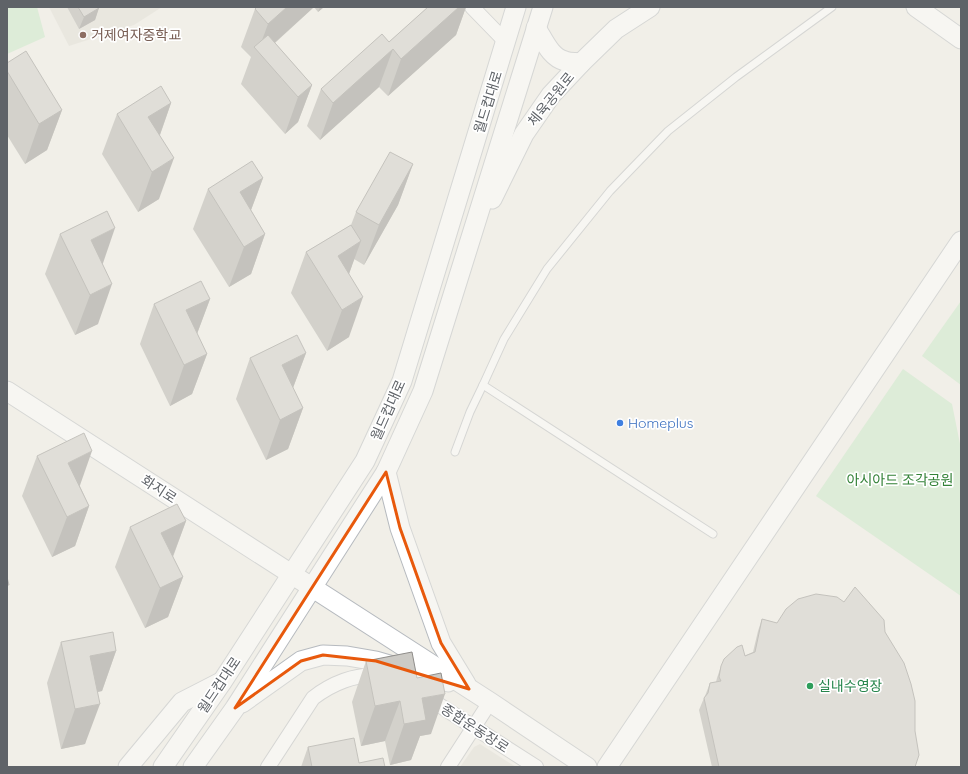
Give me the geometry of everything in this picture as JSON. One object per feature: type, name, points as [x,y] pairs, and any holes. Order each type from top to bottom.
[{"type":"main road","name":"월드컵대로","points":[[163,767],[222,682],[365,461],[402,381],[516,7]]},
{"type":"main road","name":"월드컵대로","points":[[193,767],[234,708],[386,472],[423,391],[543,7]]},
{"type":"main road","name":"체육공원로","points":[[471,237],[501,182],[524,134],[551,95],[616,29],[650,7]]},
{"type":"main road","points":[[916,7],[961,38]]},
{"type":"main road","points":[[536,28],[548,48],[556,57],[566,62],[581,63]]},
{"type":"main road","points":[[607,767],[961,241]]},
{"type":"main road","name":"화지로","points":[[7,391],[312,588]]},
{"type":"main road","points":[[386,472],[400,528],[441,643],[469,689]]},
{"type":"main road","points":[[312,588],[490,702],[587,767]]},
{"type":"main road","points":[[234,708],[301,661],[323,655],[347,656],[376,661],[469,689]]},
{"type":"main road","points":[[128,767],[182,702],[222,682]]},
{"type":"street","points":[[472,7],[506,42]]},
{"type":"street","points":[[268,767],[313,698],[321,691],[342,681],[372,675],[404,683]]},
{"type":"street","name":"종합운동장로","points":[[417,691],[536,767]]},
{"type":"street","points":[[448,767],[490,702]]},
{"type":"lane","points":[[455,452],[470,412],[504,339],[547,269],[610,191],[668,131],[736,77],[832,7]]},
{"type":"lane","points":[[483,385],[713,534]]},
{"type":"highlighted area","points":[[386,472],[400,528],[441,643],[469,689],[376,661],[323,655],[301,661],[235,708]]},
{"type":"shaded area","name":"거제여자중학교","points":[[49,7],[162,7],[134,25],[69,46]]},
{"type":"shaded area","points":[[480,744],[516,767],[460,767],[474,747]]},
{"type":"green space","points":[[7,7],[37,7],[45,37],[7,54]]},
{"type":"green space","points":[[961,301],[961,385],[922,356]]},
{"type":"green space","name":"아시아드 조각공원","points":[[903,369],[952,404],[961,449],[961,596],[816,496]]},
{"type":"building","points":[[78,7],[99,7],[99,8],[84,17]]},
{"type":"building","points":[[257,7],[287,7],[268,24],[255,9]]},
{"type":"building","points":[[428,7],[459,7],[401,59],[393,49],[333,103],[321,89],[382,34],[389,42]]},
{"type":"building","points":[[268,35],[312,85],[298,97],[254,47]]},
{"type":"building","points":[[26,51],[62,110],[39,124],[7,71],[7,63]]},
{"type":"building","points":[[161,86],[171,103],[148,117],[174,158],[152,172],[117,114]]},
{"type":"building","points":[[390,152],[413,164],[379,225],[356,212]]},
{"type":"building","points":[[252,161],[263,178],[240,192],[265,234],[244,247],[208,189]]},
{"type":"building","points":[[107,211],[115,228],[91,240],[112,284],[90,295],[60,234]]},
{"type":"building","points":[[351,225],[361,241],[338,256],[363,297],[342,310],[306,252]]},
{"type":"building","points":[[201,281],[210,299],[186,310],[207,354],[184,365],[154,304]]},
{"type":"building","points":[[297,335],[306,353],[282,365],[303,408],[280,420],[250,358]]},
{"type":"building","points":[[84,433],[92,451],[68,463],[89,506],[67,517],[37,456]]},
{"type":"building","points":[[177,504],[186,521],[161,533],[183,577],[160,588],[130,527]]},
{"type":"building","name":"실내수영장","points":[[855,587],[884,620],[885,632],[904,663],[911,684],[915,701],[915,731],[919,755],[915,767],[719,767],[704,698],[708,693],[710,683],[721,681],[719,677],[724,659],[737,647],[742,645],[745,656],[755,652],[762,619],[777,623],[786,609],[798,599],[816,594],[837,597],[844,602]]},
{"type":"building","points":[[113,632],[116,651],[90,656],[100,704],[75,709],[61,642]]},
{"type":"building","points":[[412,652],[417,678],[441,673],[445,694],[422,698],[426,720],[404,724],[400,701],[375,706],[366,661]]},
{"type":"building","points":[[354,738],[359,763],[383,758],[385,767],[312,767],[308,747]]},
{"type":"place","name":"거제여자중학교","points":[[83,35]]},
{"type":"place","name":"Homeplus","points":[[620,423]]},
{"type":"place","name":"실내수영장","points":[[810,686]]}]
